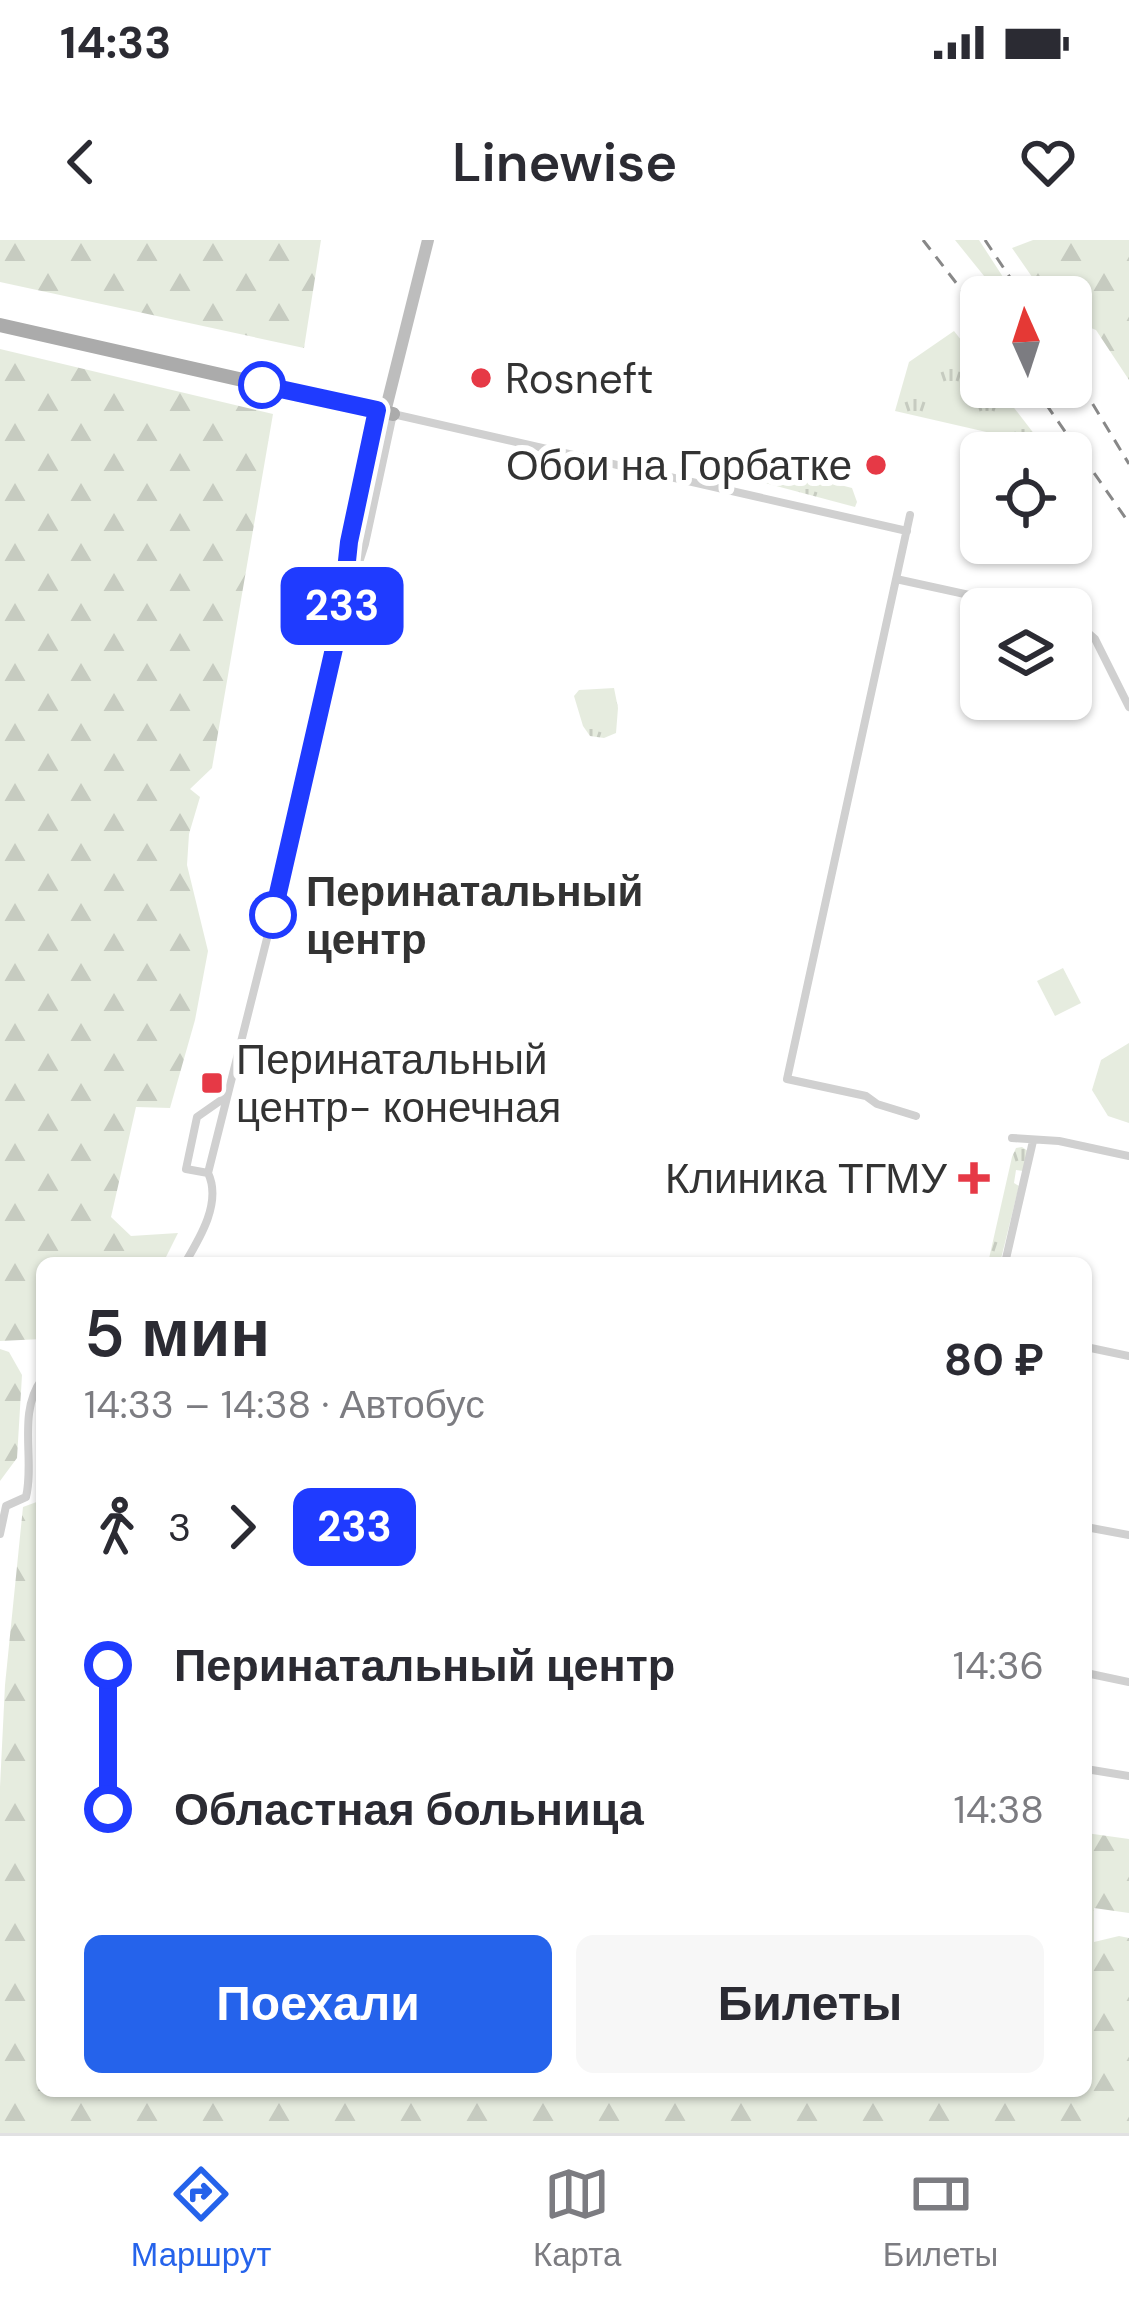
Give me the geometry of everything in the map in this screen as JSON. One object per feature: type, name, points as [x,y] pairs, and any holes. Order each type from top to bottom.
[{"type":"main road","points":[[0,325],[385,412],[428,240]]},
{"type":"street","points":[[385,412],[907,531]]},
{"type":"street","points":[[189,1257],[204,1231],[211,1206],[213,1183],[208,1173],[286,863],[341,618],[365,544],[385,412]]},
{"type":"street","points":[[341,618],[349,542],[385,412]]},
{"type":"street","points":[[910,515],[787,1079],[866,1096],[916,1116]]},
{"type":"street","points":[[896,579],[960,593]]},
{"type":"street","points":[[1092,636],[1129,707]]},
{"type":"street","points":[[208,1173],[186,1169],[197,1117],[227,1096]]},
{"type":"street","points":[[1012,1138],[1059,1141],[1129,1156]]},
{"type":"street","points":[[1006,1257],[1033,1142]]},
{"type":"street","points":[[1092,1348],[1129,1357]]},
{"type":"street","points":[[0,1534],[7,1506],[26,1497],[29,1412],[36,1394]]},
{"type":"street","points":[[1092,1528],[1129,1534]]},
{"type":"street","points":[[1092,1674],[1129,1682]]},
{"type":"street","points":[[1092,1770],[1129,1776]]},
{"type":"green space","points":[[0,240],[321,240],[304,348],[0,282]]},
{"type":"green space","points":[[955,240],[979,240],[1002,276],[984,276]]},
{"type":"green space","points":[[1033,240],[1129,240],[1129,380],[1092,328],[1092,276],[1031,276],[1012,248]]},
{"type":"green space","points":[[954,331],[960,339],[960,408],[1014,408],[1033,432],[987,432],[895,411],[909,362]]},
{"type":"green space","points":[[0,349],[273,414],[212,768],[190,789],[200,797],[189,834],[187,865],[208,951],[195,1020],[170,1108],[136,1107],[111,1217],[131,1236],[178,1233],[166,1257],[36,1257],[36,1339],[0,1341]]},
{"type":"green space","points":[[786,471],[852,488],[855,507],[765,483]]},
{"type":"green space","points":[[614,688],[616,733],[590,736],[574,696],[579,690]]},
{"type":"green space","points":[[1063,968],[1081,1003],[1055,1016],[1037,981]]},
{"type":"green space","points":[[1129,1043],[1129,1123],[1108,1116],[1092,1090],[1101,1060]]},
{"type":"green space","points":[[1016,1148],[1028,1151],[1023,1171],[1016,1170],[1014,1183],[1019,1186],[1001,1257],[989,1257],[1012,1157]]},
{"type":"green space","points":[[0,1349],[9,1352],[22,1375],[17,1458],[0,1481]]},
{"type":"green space","points":[[36,1502],[36,2097],[1092,2097],[1092,1834],[1129,1839],[1129,1913],[1094,1908],[1094,1942],[1129,1938],[1129,2133],[0,2133],[0,1787],[23,1507]]},
{"type":"railway","points":[[923,240],[960,288]]},
{"type":"railway","points":[[985,240],[1009,276]]},
{"type":"railway","points":[[1092,403],[1129,464]]},
{"type":"railway","points":[[1049,408],[1129,523]]},
{"type":"bus line","name":"233","points":[[262,385],[377,410],[349,542],[341,618],[273,915]]},
{"type":"place","name":"Rosneft","points":[[481,378]]},
{"type":"place","name":"Обои на Горбатке","points":[[876,465]]},
{"type":"place","name":"Перинатальный центр","points":[[273,915]]},
{"type":"place","name":"Перинатальный центр- конечная","points":[[212,1083]]},
{"type":"place","name":"Клиника ТГМУ","points":[[974,1178]]}]
